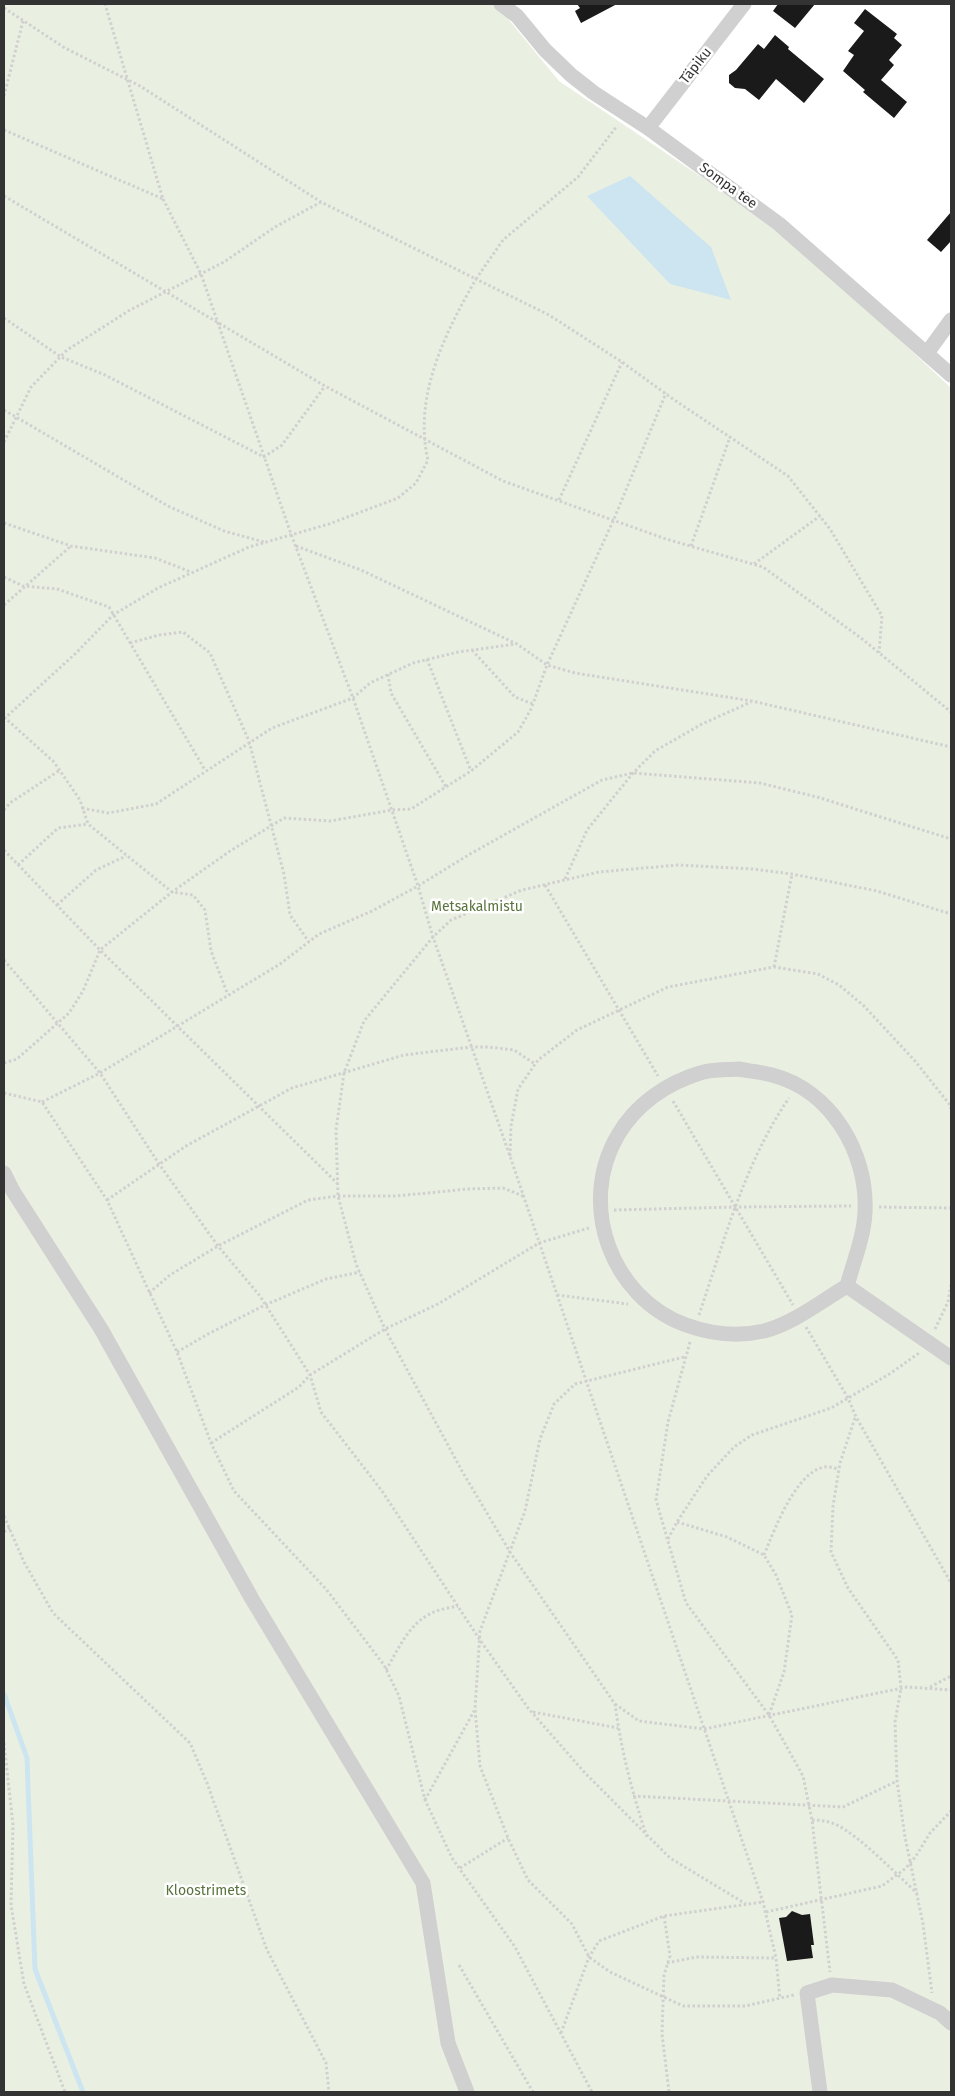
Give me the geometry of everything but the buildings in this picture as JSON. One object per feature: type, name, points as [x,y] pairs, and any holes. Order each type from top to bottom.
[{"type":"street","name":"Sompa tee","points":[[501,4],[517,16],[545,50],[571,75],[648,128],[779,224],[951,375]]},
{"type":"street","name":"Täpiku","points":[[648,128],[744,4]]},
{"type":"street","points":[[927,353],[951,320]]},
{"type":"street","points":[[738,1069],[773,1075],[797,1086],[806,1090],[833,1114],[852,1144],[864,1178],[865,1213],[847,1286],[799,1316],[764,1331],[741,1334],[710,1332],[673,1321],[647,1304],[626,1281],[610,1254],[601,1218],[600,1194],[606,1163],[618,1135],[640,1106],[665,1088],[702,1072],[738,1069]]},
{"type":"street","points":[[4,1173],[13,1191],[101,1329],[252,1599],[423,1883],[448,2042],[467,2092]]},
{"type":"street","points":[[847,1286],[951,1358]]},
{"type":"street","points":[[820,2092],[807,1993],[832,1985],[892,1990],[935,2010],[951,2023]]},
{"type":"path","points":[[105,4],[163,199],[201,274],[295,546],[354,698],[418,886],[433,937],[763,1902],[776,1958],[780,1998]]},
{"type":"path","points":[[4,8],[65,48],[128,80],[322,202],[549,315],[622,362],[788,476],[830,529],[882,616],[879,653]]},
{"type":"path","points":[[4,96],[23,21]]},
{"type":"path","points":[[228,995],[211,951],[205,910],[193,896],[172,892],[88,824],[80,800],[54,762],[4,718],[76,653],[113,615],[158,588],[249,547],[329,524],[398,498],[416,483],[428,460],[423,439],[425,406],[434,366],[460,306],[476,279],[504,240],[578,177],[626,114]]},
{"type":"path","points":[[4,130],[163,199]]},
{"type":"path","points":[[4,196],[325,386],[503,481],[691,546],[764,567],[803,594],[951,712]]},
{"type":"path","points":[[4,442],[32,387],[67,350],[130,310],[224,262],[275,227],[322,202]]},
{"type":"path","points":[[4,318],[61,357],[104,375],[264,457]]},
{"type":"path","points":[[558,500],[622,362]]},
{"type":"path","points":[[264,457],[282,445],[325,386]]},
{"type":"path","points":[[4,1063],[17,1059],[69,1013],[83,991],[100,950],[172,892],[230,851],[284,818],[330,821],[392,810],[411,809],[471,771],[518,732],[533,704],[547,665],[614,519],[666,394]]},
{"type":"path","points":[[4,410],[168,506],[224,531],[265,542]]},
{"type":"path","points":[[691,546],[730,437]]},
{"type":"path","points":[[754,564],[820,516]]},
{"type":"path","points":[[4,523],[71,546],[154,558],[192,573]]},
{"type":"path","points":[[4,605],[71,546]]},
{"type":"path","points":[[295,546],[360,570],[517,644],[547,665],[575,674],[752,701],[951,747]]},
{"type":"path","points":[[4,577],[24,586],[57,589],[109,607],[205,770]]},
{"type":"path","points":[[130,642],[158,635],[183,632],[210,653],[249,741],[284,874],[290,915],[309,942]]},
{"type":"path","points":[[82,808],[108,813],[156,804],[249,741],[272,728],[354,698],[370,683],[388,674],[427,659],[471,650],[517,644]]},
{"type":"path","points":[[471,650],[515,698],[533,704]]},
{"type":"path","points":[[427,659],[471,771]]},
{"type":"path","points":[[388,674],[391,693],[446,787]]},
{"type":"path","points":[[564,880],[587,830],[633,773],[654,752],[702,724],[752,701]]},
{"type":"path","points":[[4,810],[10,803],[60,770]]},
{"type":"path","points":[[4,1093],[42,1102],[100,1073],[280,964],[319,934],[372,911],[418,886],[470,854],[602,780],[633,773],[760,783],[817,796],[951,839]]},
{"type":"path","points":[[18,865],[58,828],[88,824]]},
{"type":"path","points":[[4,851],[176,1026],[338,1183]]},
{"type":"path","points":[[57,905],[96,870],[126,856]]},
{"type":"path","points":[[951,914],[877,891],[792,874],[753,869],[678,865],[599,872],[522,890],[451,920],[433,937],[364,1021],[344,1073],[336,1130],[338,1196],[360,1272],[385,1329],[462,1471],[510,1552],[616,1704],[639,1721],[704,1729],[907,1687],[951,1690]]},
{"type":"path","points":[[774,967],[792,874]]},
{"type":"path","points":[[545,884],[848,1398],[856,1417],[951,1583]]},
{"type":"path","points":[[4,960],[100,1073],[159,1164],[218,1246],[266,1305],[310,1376],[321,1412],[382,1491],[480,1640],[532,1712],[585,1773],[670,1858],[746,1904]]},
{"type":"path","points":[[510,1158],[511,1126],[518,1089],[538,1060],[577,1030],[668,987],[774,967],[818,974],[839,985],[864,1006],[915,1061],[950,1105],[951,1109]]},
{"type":"path","points":[[107,1200],[186,1146],[292,1088],[404,1055],[471,1047],[514,1050],[535,1064]]},
{"type":"path","points":[[797,1086],[772,1122],[735,1207],[684,1357],[668,1422],[656,1500],[686,1603],[769,1715],[803,1776],[812,1820],[832,1985]]},
{"type":"path","points":[[42,1102],[107,1200],[177,1352],[211,1443],[234,1491],[326,1589],[386,1670],[399,1696],[425,1800],[452,1858],[515,1947],[592,2092]]},
{"type":"path","points":[[150,1292],[170,1274],[218,1246],[308,1200],[338,1196],[396,1196],[468,1189],[503,1188],[523,1196]]},
{"type":"path","points":[[211,1443],[300,1388],[310,1376],[385,1329],[438,1304],[539,1243],[617,1210],[865,1206],[951,1208]]},
{"type":"path","points":[[177,1352],[266,1305],[326,1279],[360,1272]]},
{"type":"path","points":[[667,1540],[708,1476],[734,1447],[752,1435],[832,1408],[915,1357],[929,1342],[948,1302],[951,1285]]},
{"type":"path","points":[[557,1295],[632,1304]]},
{"type":"path","points":[[684,1357],[576,1384],[554,1404],[540,1439],[526,1511],[480,1630],[475,1709],[480,1766],[508,1838],[528,1880],[572,1924],[589,1957],[610,1972],[683,2006],[745,2006],[807,1993]]},
{"type":"path","points":[[856,1417],[839,1470],[833,1506],[831,1552],[848,1588],[898,1660],[901,1688],[895,1722],[897,1781],[935,2010]]},
{"type":"path","points":[[764,1555],[783,1510],[807,1475],[822,1467],[831,1466],[839,1470]]},
{"type":"path","points":[[4,1516],[24,1562],[53,1613],[190,1744],[208,1783],[267,1950],[326,2063],[329,2092]]},
{"type":"path","points":[[677,1522],[727,1537],[764,1555],[776,1575],[792,1615],[784,1672],[769,1715]]},
{"type":"path","points":[[4,1532],[10,1528]]},
{"type":"path","points":[[386,1670],[403,1640],[416,1624],[431,1613],[458,1606]]},
{"type":"path","points":[[928,1688],[951,1676]]},
{"type":"path","points":[[616,1704],[618,1728],[633,1796],[647,1837]]},
{"type":"path","points":[[425,1800],[475,1709]]},
{"type":"path","points":[[532,1712],[618,1728]]},
{"type":"path","points":[[4,1743],[13,1825],[11,1905],[24,1984],[65,2092]]},
{"type":"path","points":[[633,1796],[843,1807],[897,1781]]},
{"type":"path","points":[[766,1912],[882,1886],[911,1862],[930,1832],[951,1811]]},
{"type":"path","points":[[812,1820],[824,1820],[837,1825],[860,1842],[917,1894]]},
{"type":"path","points":[[460,1868],[508,1838]]},
{"type":"path","points":[[561,2033],[589,1957],[599,1941],[664,1916],[763,1902]]},
{"type":"path","points":[[664,1916],[670,1956],[664,1975],[662,2034],[669,2092]]},
{"type":"path","points":[[668,1964],[696,1957],[776,1958]]},
{"type":"path","points":[[459,1966],[533,2092]]},
{"type":"green space","name":"Metsakalmistu","points":[[4,4],[494,4],[559,81],[743,205],[838,281],[951,388],[951,2092],[4,2092]]},
{"type":"water","points":[[630,176],[711,247],[731,300],[670,284],[587,196]]},
{"type":"waterway","points":[[4,1694],[27,1758],[35,1969],[83,2092]]},
{"type":"park label","name":"Kloostrimets","points":[[206,1891]]}]
